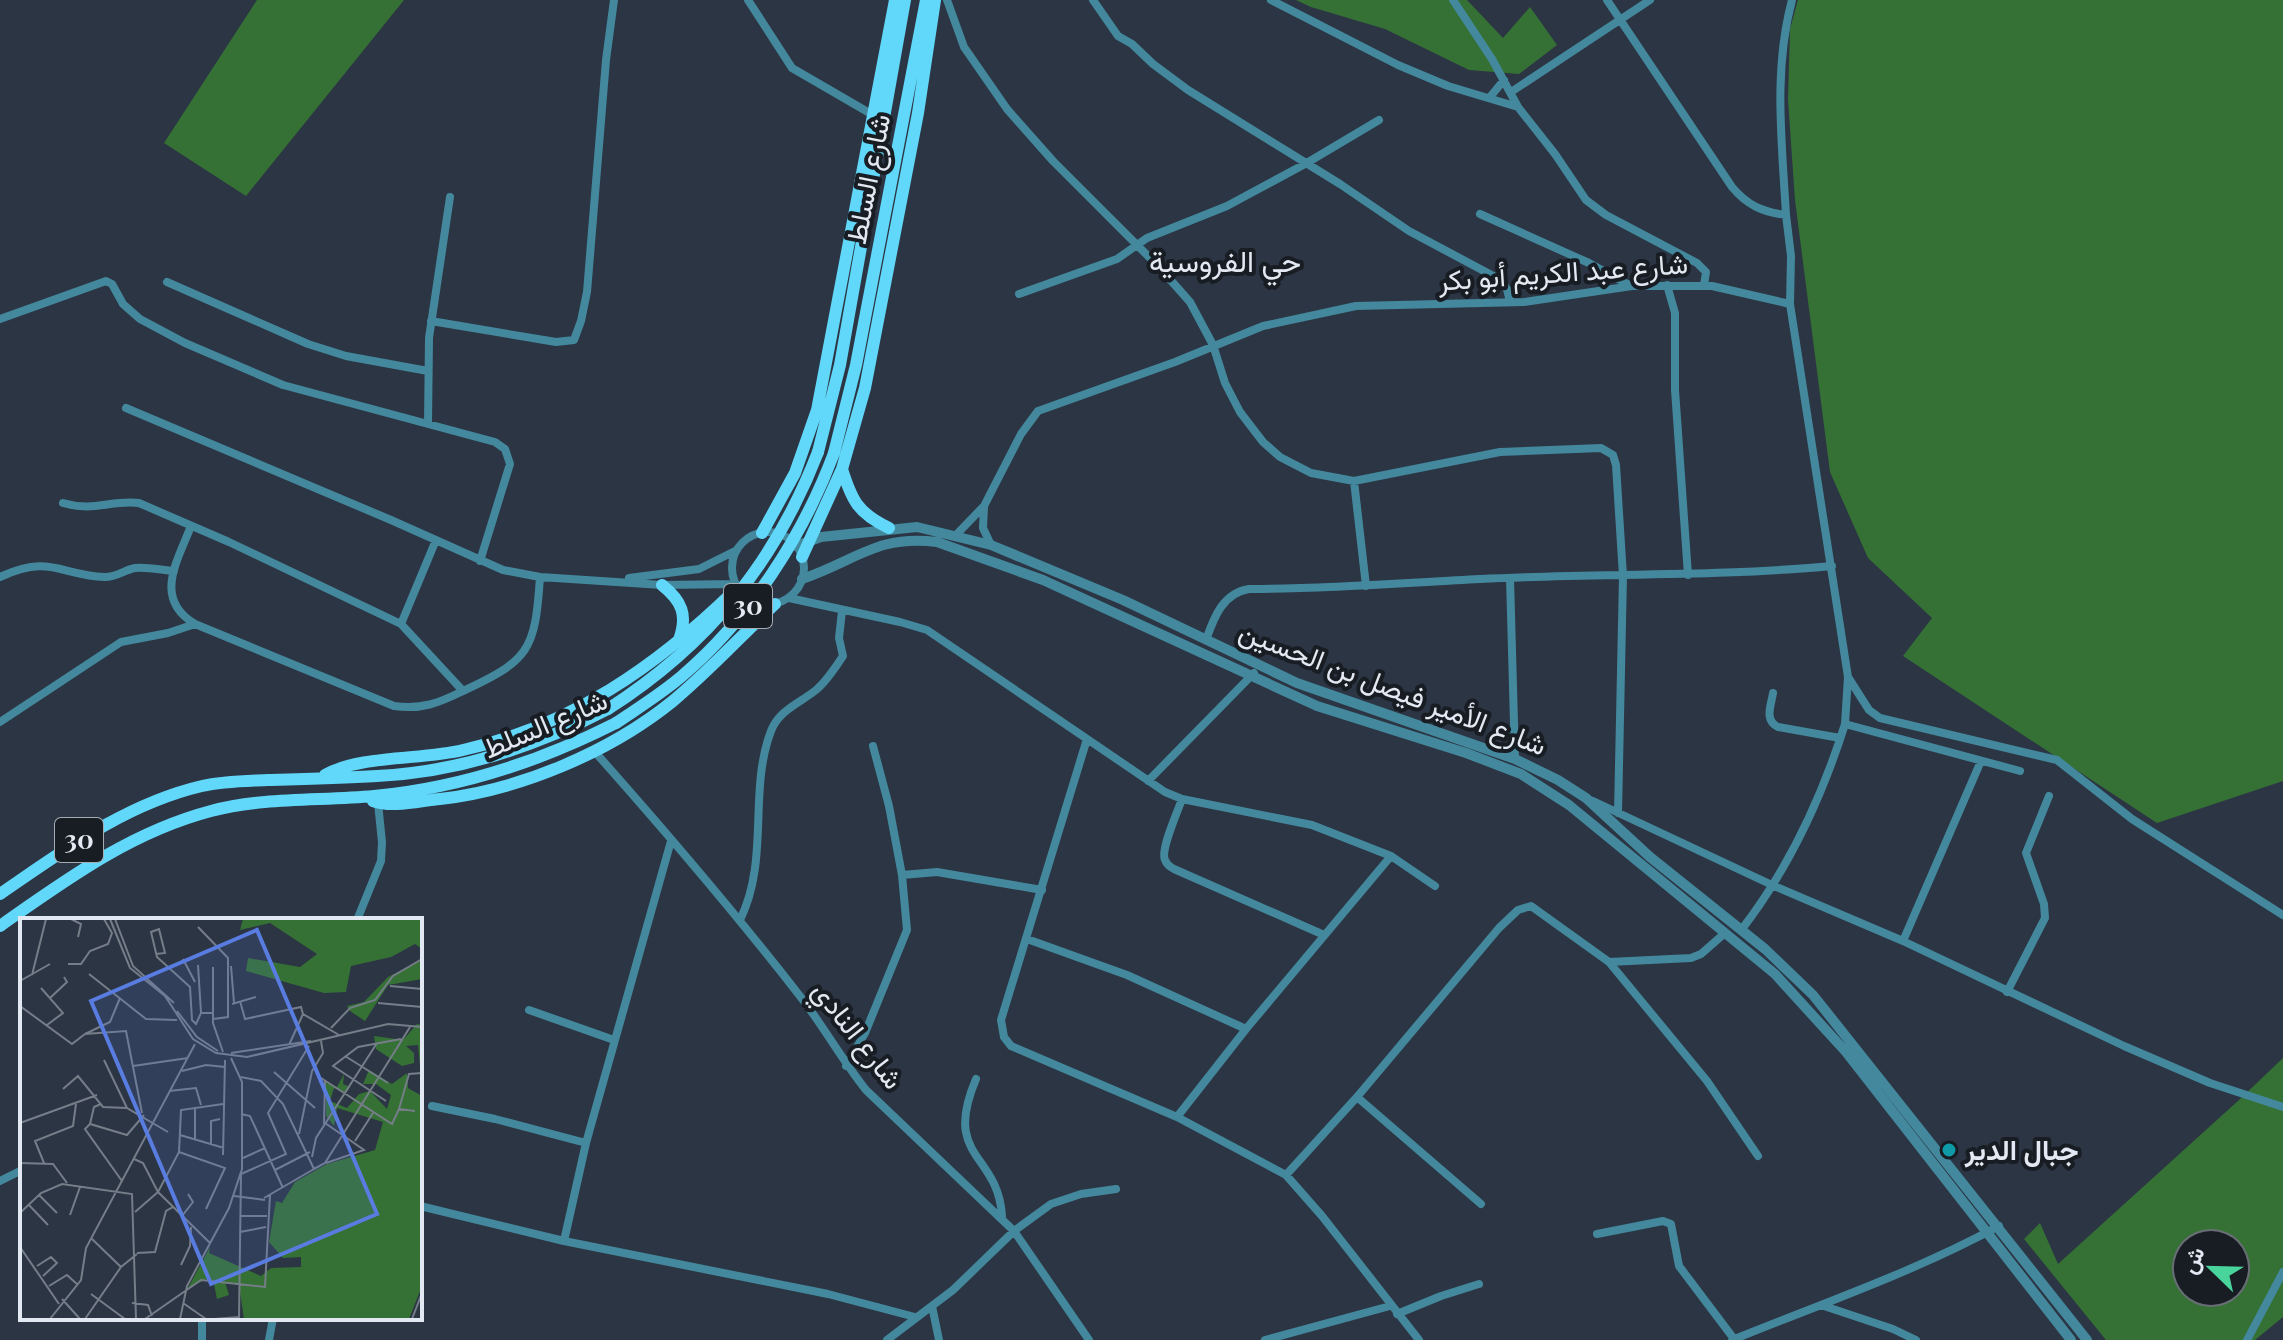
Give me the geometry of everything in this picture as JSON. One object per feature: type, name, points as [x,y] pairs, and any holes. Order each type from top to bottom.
[{"type":"main road","points":[[762,533],[795,473],[817,410],[895,0]]},
{"type":"main road","name":"شارع السلط","points":[[0,894],[74,843],[141,806],[165,797],[223,782],[406,774],[471,763],[534,743],[608,709],[663,672],[720,617],[772,544],[799,497],[818,452],[831,408],[905,0]]},
{"type":"main road","name":"شارع السلط","points":[[0,926],[96,860],[180,821],[255,803],[424,790],[485,776],[552,754],[616,723],[681,676],[721,638],[762,586],[812,504],[843,422],[926,0]]},
{"type":"main road","points":[[799,552],[812,540],[842,469],[870,365],[918,113],[935,0]]},
{"type":"main road","points":[[842,469],[849,493],[861,511],[889,528]]},
{"type":"main road","points":[[662,585],[677,599],[684,613],[678,643]]},
{"type":"main road","points":[[320,778],[347,766],[462,751],[557,720],[601,697],[678,643],[736,586]]},
{"type":"main road","points":[[362,797],[378,803],[464,796],[509,784],[595,752],[672,702],[775,604]]},
{"type":"street","points":[[431,321],[556,342],[574,340],[587,292],[607,47],[614,0]]},
{"type":"street","points":[[748,0],[782,57],[792,68],[873,115]]},
{"type":"street","points":[[947,0],[964,47],[997,96],[1053,161],[1181,291],[1213,345],[1232,397],[1250,427],[1280,457],[1302,469],[1354,481],[1500,452],[1601,448],[1608,451],[1616,465],[1623,576],[1618,813]]},
{"type":"street","points":[[1093,0],[1118,36],[1188,90],[1340,184],[1409,231],[1499,279],[1507,289],[1510,302]]},
{"type":"street","points":[[1271,0],[1398,65],[1448,86],[1518,107]]},
{"type":"street","points":[[1453,0],[1518,107],[1595,209],[1697,263],[1706,272],[1704,285]]},
{"type":"street","points":[[1607,0],[1739,195],[1758,209],[1786,215]]},
{"type":"street","points":[[1511,92],[1650,0]]},
{"type":"street","points":[[1742,929],[1772,885],[1810,816],[1845,724],[1848,677],[1790,304],[1791,256],[1779,73],[1792,0]]},
{"type":"street","points":[[1490,97],[1504,80]]},
{"type":"street","points":[[1019,294],[1109,263],[1152,235],[1209,214],[1305,164],[1379,120]]},
{"type":"street","points":[[428,424],[431,321],[450,197]]},
{"type":"street","points":[[1480,214],[1632,286]]},
{"type":"street","points":[[0,319],[106,281],[112,284],[130,311],[185,343],[283,385],[495,442],[505,449],[510,464],[480,561]]},
{"type":"street","points":[[167,282],[308,344],[346,356],[428,371]]},
{"type":"street","points":[[1667,285],[1675,313],[1675,390],[1688,575]]},
{"type":"street","name":"شارع عبد الكريم أبو بكر","points":[[956,535],[984,506],[1021,434],[1038,411],[1175,362],[1263,326],[1356,306],[1510,302],[1632,286],[1704,285],[1790,304]]},
{"type":"street","points":[[126,408],[503,570],[540,577],[736,586]]},
{"type":"street","points":[[1354,481],[1366,586]]},
{"type":"street","points":[[63,503],[94,508],[126,502],[139,503],[401,624],[463,691]]},
{"type":"street","points":[[984,506],[983,528],[991,545]]},
{"type":"street","points":[[191,526],[174,571],[171,598],[175,609],[195,624],[394,706],[424,708],[501,674],[525,651],[533,637],[540,577]]},
{"type":"street","name":"شارع الأمير فيصل بن الحسين","points":[[812,540],[889,528],[917,527],[991,545],[1097,589],[1297,683],[1515,759],[1586,798],[1650,857],[1785,966],[1813,995],[2087,1340]]},
{"type":"street","points":[[609,580],[699,569],[725,558],[748,538],[762,533],[783,536],[799,552],[802,579],[789,598],[775,604],[751,601],[736,586],[732,563],[737,549]]},
{"type":"street","points":[[401,624],[436,540]]},
{"type":"street","name":"شارع الأمير فيصل بن الحسين","points":[[802,579],[878,545],[918,540],[937,542],[1043,580],[1317,706],[1454,749],[1521,774],[1569,805],[1775,974],[1817,1018],[2071,1340]]},
{"type":"street","points":[[0,577],[18,569],[42,566],[103,577],[132,569],[174,571]]},
{"type":"street","points":[[1206,640],[1217,613],[1236,592],[1249,589],[1510,578],[1688,575],[1832,566]]},
{"type":"street","points":[[1510,578],[1515,759]]},
{"type":"street","points":[[789,598],[927,630],[1148,781],[1182,799],[1301,821],[1391,856],[1435,886]]},
{"type":"street","points":[[740,920],[750,899],[755,874],[768,740],[780,717],[826,680],[843,656],[839,638],[842,611]]},
{"type":"street","points":[[0,722],[121,642],[195,624]]},
{"type":"street","points":[[1148,781],[1262,666]]},
{"type":"street","points":[[1848,677],[1869,710],[1880,718],[2059,761],[2132,819],[2283,915]]},
{"type":"street","points":[[1773,693],[1769,718],[1774,725],[1840,738]]},
{"type":"street","points":[[1891,737],[1893,721]]},
{"type":"street","points":[[1845,724],[2020,771]]},
{"type":"street","points":[[1087,739],[1001,1020],[1007,1043],[1177,1117],[1286,1175],[1419,1340]]},
{"type":"street","points":[[846,1066],[869,1023],[907,930],[902,875],[889,806],[873,746]]},
{"type":"street","name":"شارع النادي","points":[[595,752],[740,920],[805,1002],[846,1066],[866,1090],[1014,1231],[1089,1340]]},
{"type":"street","points":[[1903,941],[1981,761]]},
{"type":"street","points":[[2007,992],[2045,918],[2044,904],[2026,853],[2049,796]]},
{"type":"street","points":[[1586,798],[2210,1083],[2283,1107]]},
{"type":"street","points":[[1182,799],[1165,848],[1163,857],[1167,864],[1324,935]]},
{"type":"street","points":[[358,918],[381,861],[378,803]]},
{"type":"street","points":[[564,1241],[586,1143],[671,841]]},
{"type":"street","points":[[1177,1117],[1246,1029],[1391,856]]},
{"type":"street","points":[[902,875],[937,872],[1042,890]]},
{"type":"street","points":[[1286,1175],[1357,1097],[1492,936],[1525,907],[1534,907],[1609,962],[1707,1081],[1758,1156]]},
{"type":"street","points":[[1708,919],[1716,910]]},
{"type":"street","points":[[1609,962],[1691,958],[1701,954],[1725,933]]},
{"type":"street","points":[[1027,939],[1127,975],[1246,1029]]},
{"type":"street","points":[[529,1010],[614,1040]]},
{"type":"street","points":[[976,1079],[965,1112],[964,1130],[970,1146],[999,1193],[1002,1217]]},
{"type":"street","points":[[1357,1097],[1481,1204]]},
{"type":"street","points":[[432,1106],[586,1143]]},
{"type":"street","points":[[0,1181],[20,1171]]},
{"type":"street","points":[[887,1340],[932,1306],[1014,1231],[1051,1204],[1116,1189]]},
{"type":"street","points":[[422,1206],[564,1241],[828,1294],[915,1317]]},
{"type":"street","points":[[1597,1234],[1663,1221],[1671,1224],[1679,1266],[1733,1340],[1947,1253],[1999,1226]]},
{"type":"street","points":[[2247,1340],[2283,1272]]},
{"type":"street","points":[[1265,1340],[1393,1310],[1479,1284]]},
{"type":"street","points":[[1820,1305],[1893,1329],[1916,1340]]},
{"type":"street","points":[[932,1306],[939,1340]]},
{"type":"street","points":[[269,1340],[273,1320]]},
{"type":"green space","points":[[257,0],[404,0],[246,196],[164,143]]},
{"type":"green space","points":[[1296,0],[1467,0],[1503,38],[1530,7],[1557,45],[1519,74],[1469,70],[1385,29]]},
{"type":"green space","points":[[1798,0],[2283,0],[2283,781],[2157,823],[1903,656],[1932,618],[1868,558],[1830,472],[1795,200],[1788,100],[1790,29]]},
{"type":"green space","points":[[2283,1058],[2283,1317],[2255,1340],[2106,1340],[2024,1239],[2040,1223],[2058,1264]]},
{"type":"place","name":"جبال الدير","points":[[1949,1150]]},
{"type":"district","name":"حي الفروسية","points":[[1225,262]]}]
